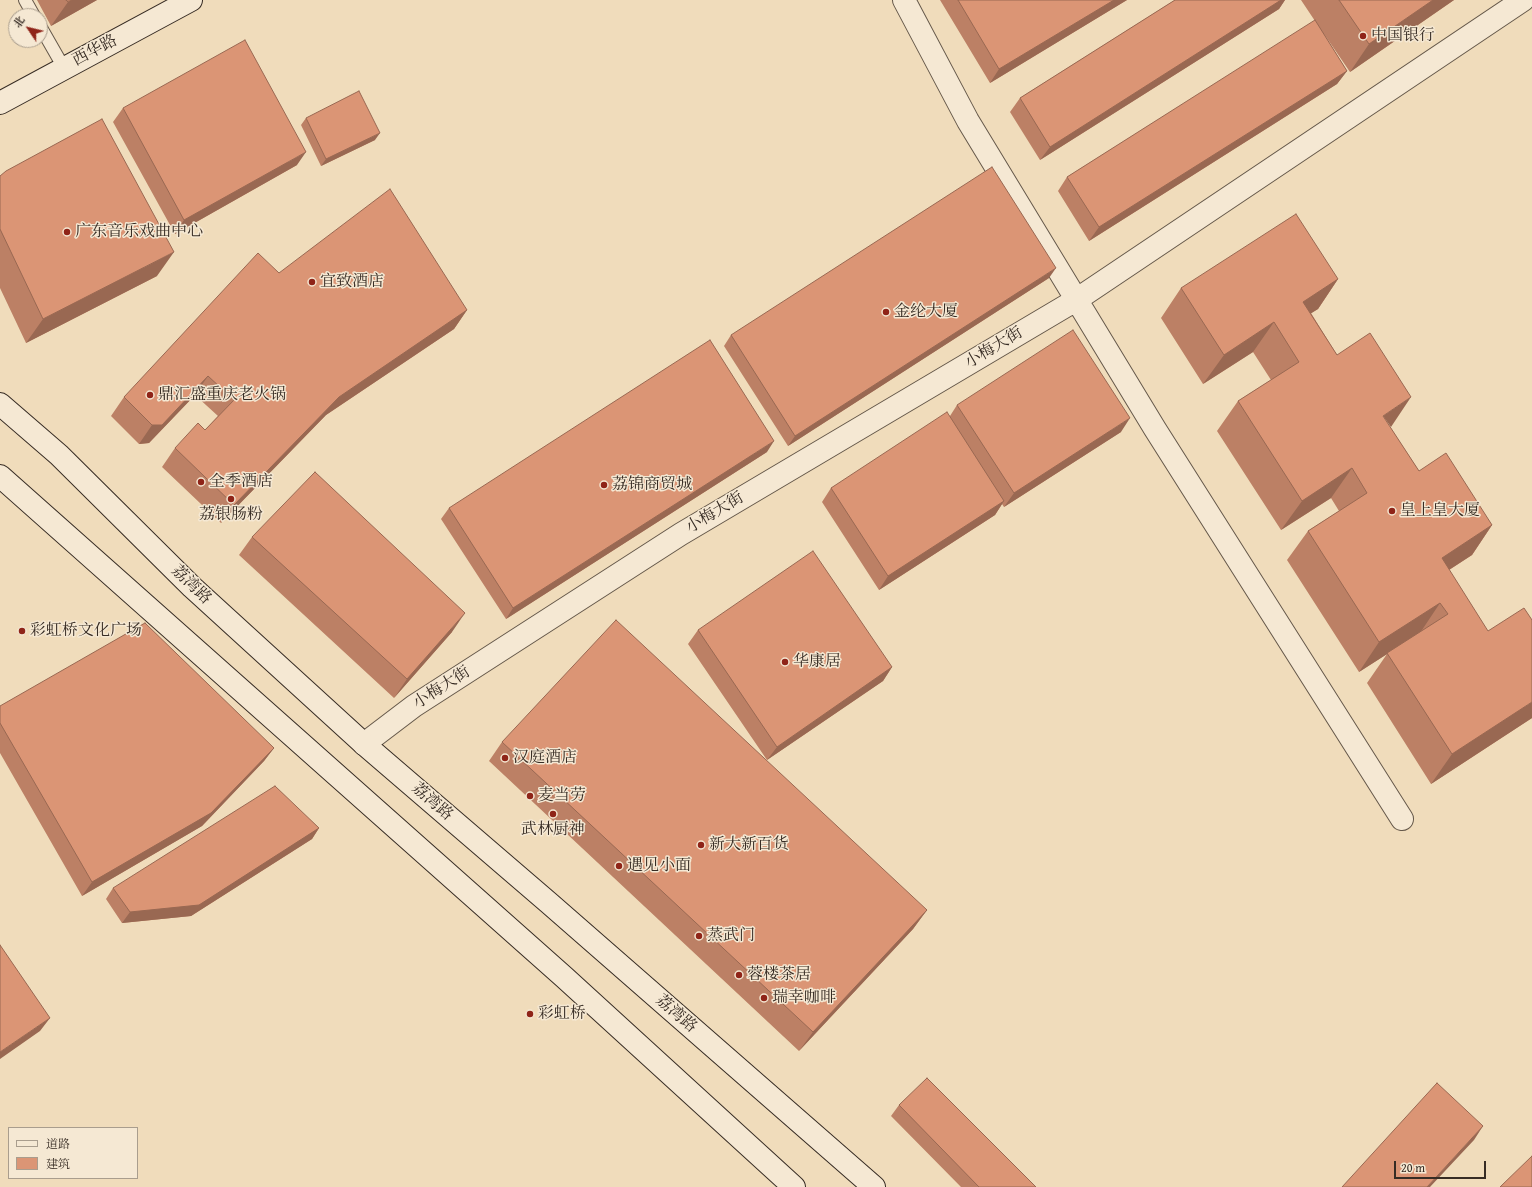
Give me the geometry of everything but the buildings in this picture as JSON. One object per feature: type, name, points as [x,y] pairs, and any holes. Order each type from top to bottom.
[{"type":"main road","points":[[904,0],[968,121],[1154,429],[1402,820]]},
{"type":"main road","name":"小梅大街","points":[[364,744],[414,706],[681,534],[1076,300],[1523,0]]},
{"type":"main road","name":"西华路","points":[[0,102],[184,2]]},
{"type":"main road","name":"荔湾路","points":[[0,404],[59,455],[192,587],[364,744],[549,902],[874,1187]]},
{"type":"main road","points":[[0,476],[553,966],[794,1187]]},
{"type":"lane","points":[[48,40],[64,68]]},
{"type":"place","name":"中国银行","points":[[1363,36]]},
{"type":"place","name":"广东音乐戏曲中心","points":[[67,232]]},
{"type":"place","name":"宜致酒店","points":[[312,282]]},
{"type":"place","name":"金纶大厦","points":[[886,312]]},
{"type":"place","name":"鼎汇盛重庆老火锅","points":[[150,395]]},
{"type":"place","name":"全季酒店","points":[[201,482]]},
{"type":"place","name":"荔锦商贸城","points":[[604,485]]},
{"type":"place","name":"荔银肠粉","points":[[231,499]]},
{"type":"place","name":"皇上皇大厦","points":[[1392,511]]},
{"type":"place","name":"彩虹桥文化广场","points":[[22,631]]},
{"type":"place","name":"华康居","points":[[785,662]]},
{"type":"place","name":"汉庭酒店","points":[[505,758]]},
{"type":"place","name":"麦当劳","points":[[530,796]]},
{"type":"place","name":"武林厨神","points":[[553,814]]},
{"type":"place","name":"新大新百货","points":[[701,845]]},
{"type":"place","name":"遇见小面","points":[[619,866]]},
{"type":"place","name":"蒸武门","points":[[699,936]]},
{"type":"place","name":"蓉楼茶居","points":[[739,975]]},
{"type":"place","name":"瑞幸咖啡","points":[[764,998]]},
{"type":"place","name":"彩虹桥","points":[[530,1014]]}]
